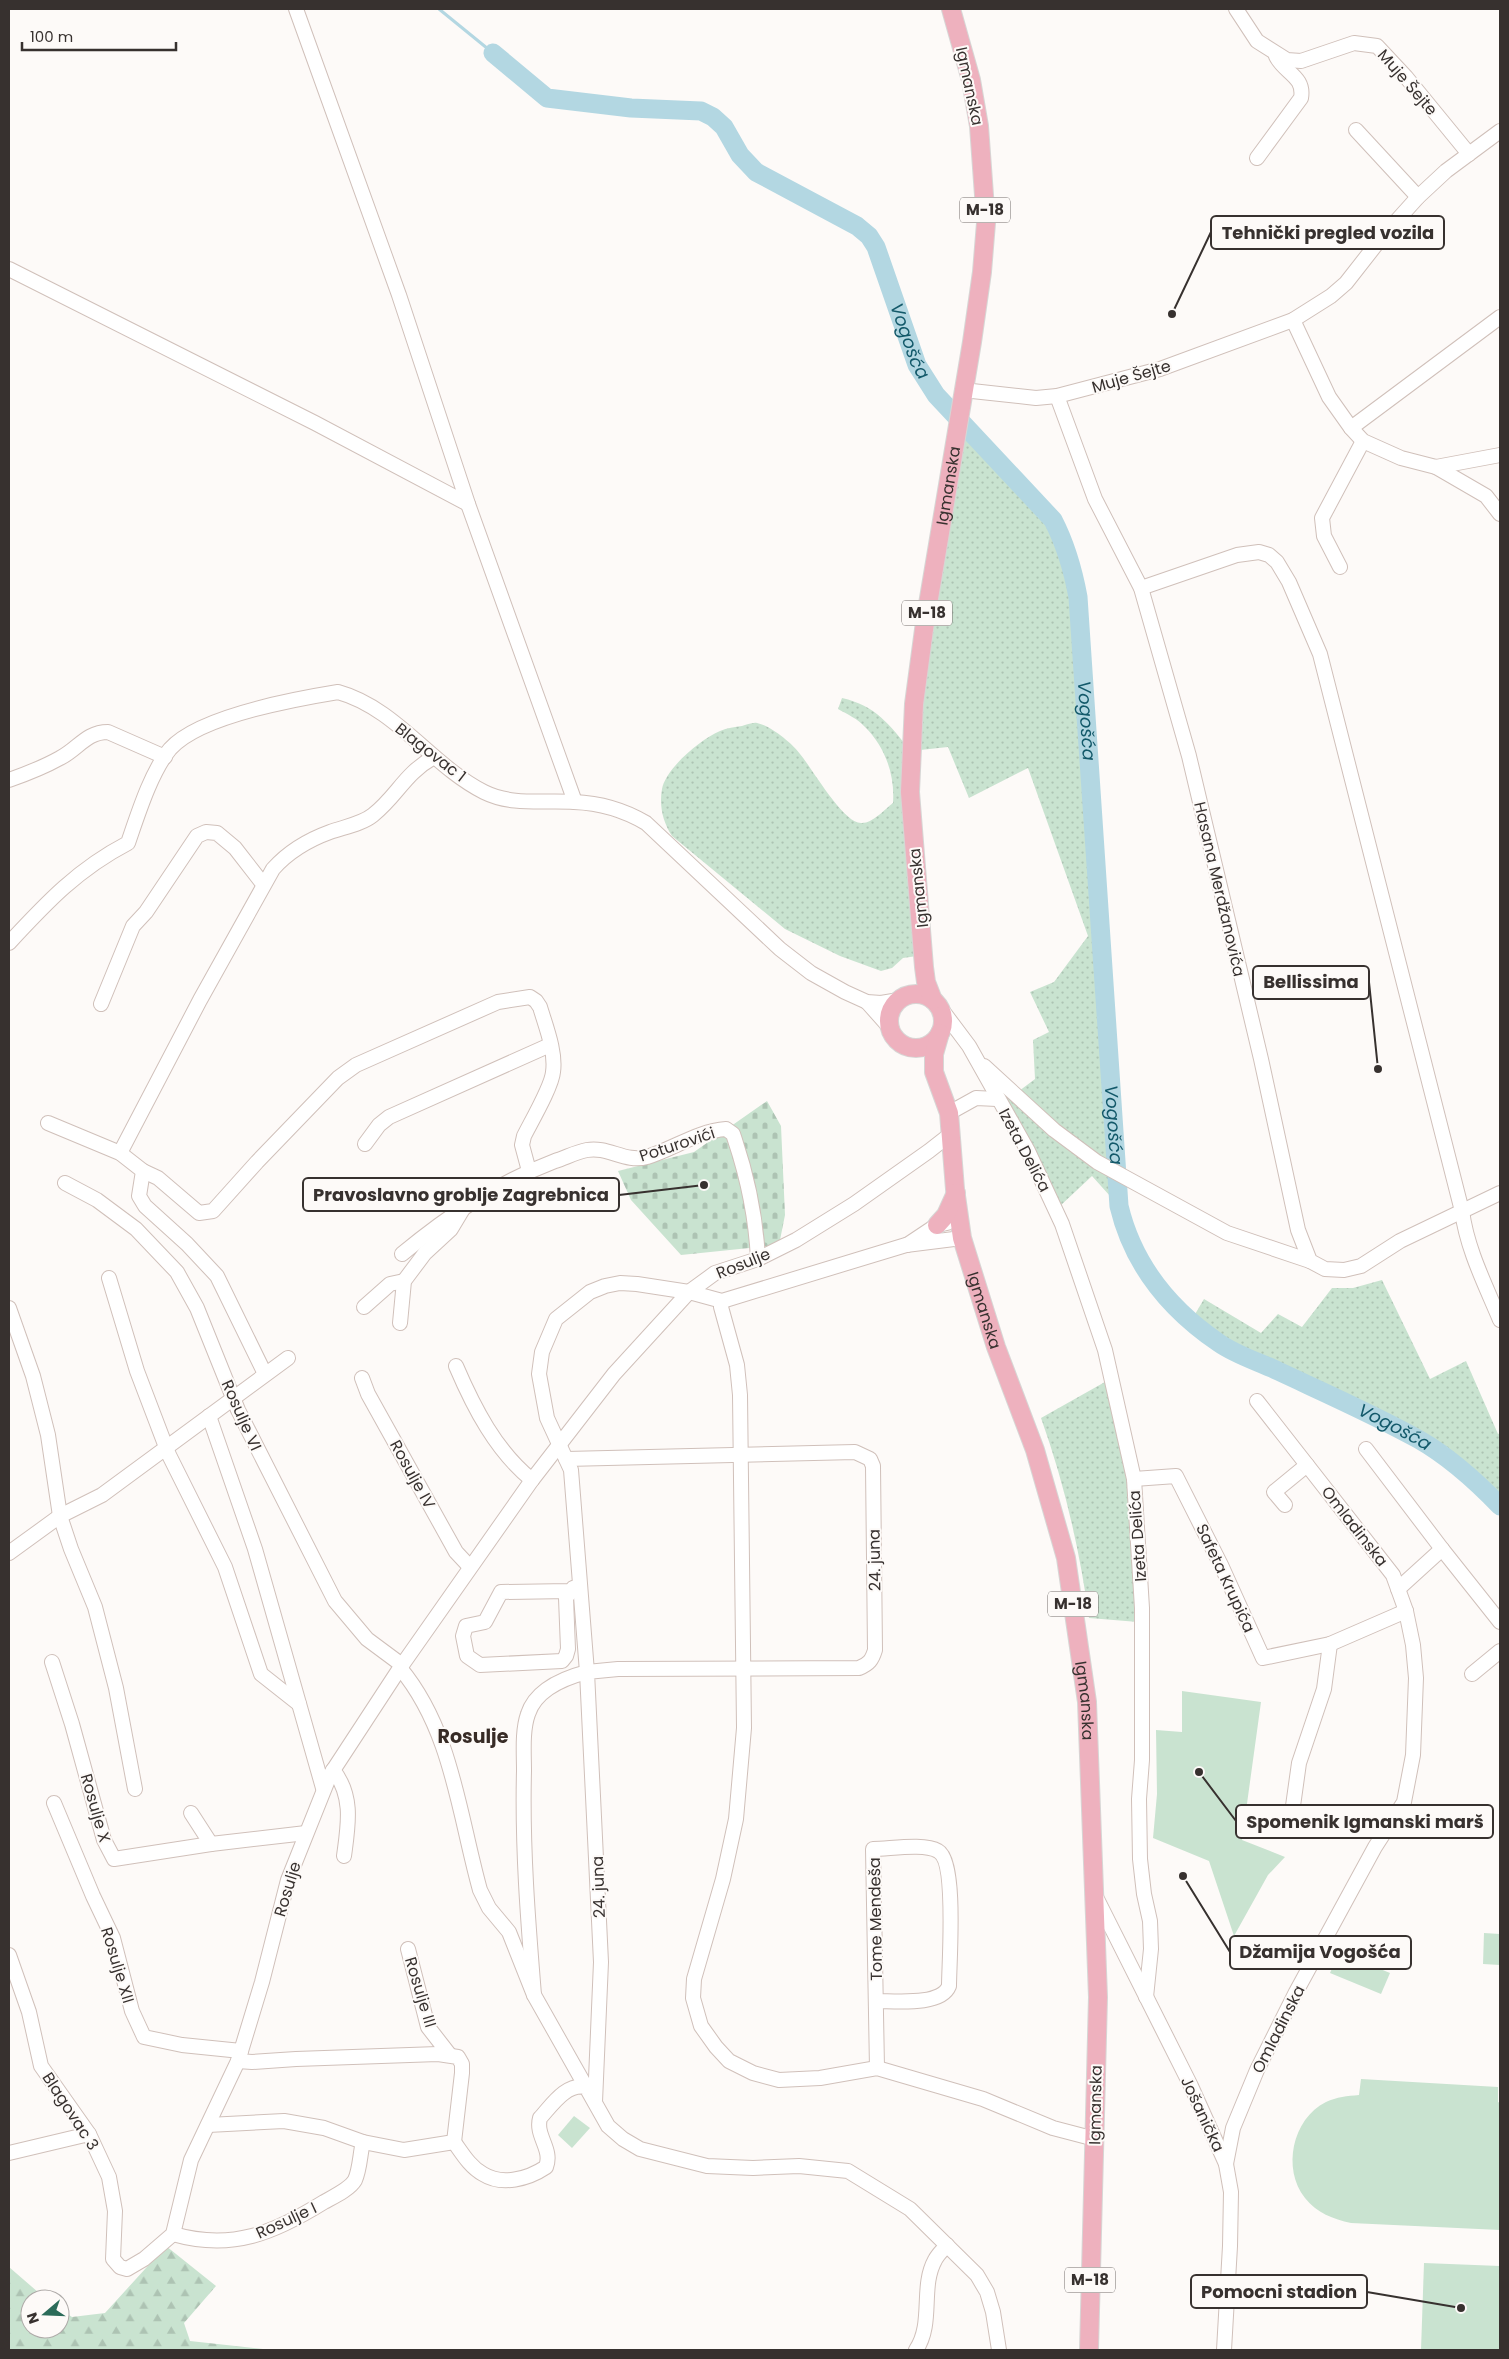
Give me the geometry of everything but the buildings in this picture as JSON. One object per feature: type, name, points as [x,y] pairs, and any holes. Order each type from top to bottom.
[{"type":"main road","name":"Igmanska","points":[[936,1003],[926,982],[924,967],[911,800],[913,713],[925,622],[982,272],[986,223],[985,188],[979,126],[971,80],[951,9]]},
{"type":"main road","name":"Igmanska","points":[[905,997],[916,988],[924,967]]},
{"type":"main road","points":[[905,997],[926,996],[936,1003]]},
{"type":"main road","name":"M-18","points":[[905,997],[890,1013],[891,1029],[897,1039],[907,1046]]},
{"type":"main road","name":"M-18","points":[[936,1003],[943,1022],[940,1032]]},
{"type":"main road","name":"Igmanska","points":[[940,1032],[934,1054],[934,1072],[949,1113],[962,1238],[996,1347],[1035,1450],[1066,1558],[1087,1702],[1096,1896],[1098,1997],[1089,2350]]},
{"type":"main road","points":[[907,1046],[916,1048],[926,1046],[934,1041],[940,1032]]},
{"type":"main road","name":"Igmanska","points":[[907,1046],[934,1072]]},
{"type":"main road","points":[[937,1226],[946,1215],[956,1192]]},
{"type":"street","points":[[296,9],[399,295],[468,504],[575,802]]},
{"type":"street","name":"Muje Šejte","points":[[1236,9],[1257,41],[1287,60],[1300,61],[1354,43],[1377,46],[1406,77],[1469,154]]},
{"type":"street","points":[[1257,158],[1302,98],[1303,89],[1299,80],[1280,64],[1274,53]]},
{"type":"street","points":[[1356,130],[1418,197]]},
{"type":"street","name":"Muje Šejte","points":[[963,390],[1036,398],[1057,396],[1160,369],[1293,320],[1331,296],[1346,283],[1382,237],[1418,197],[1469,154],[1500,131]]},
{"type":"street","points":[[9,269],[315,422],[468,504]]},
{"type":"street","points":[[1351,428],[1500,318]]},
{"type":"street","points":[[1293,320],[1329,397],[1351,428],[1364,441],[1401,458],[1436,467],[1486,496],[1500,514]]},
{"type":"street","name":"Hasana Merdžanovića","points":[[1057,396],[1095,499],[1141,588],[1189,756],[1298,1230],[1310,1261]]},
{"type":"street","points":[[1340,567],[1324,536],[1322,518],[1364,441]]},
{"type":"street","points":[[1436,467],[1500,455]]},
{"type":"street","points":[[1141,588],[1248,552],[1269,555],[1277,562],[1290,582],[1320,654],[1462,1211],[1464,1230],[1472,1256],[1500,1320]]},
{"type":"street","name":"Blagovac 1","points":[[9,943],[66,884],[114,850],[128,843],[165,757],[181,740],[222,719],[338,692],[351,696],[375,709],[434,757],[484,792],[521,802],[575,802],[628,813],[646,823],[780,949],[811,972],[845,992],[867,1002],[881,1003],[905,997]]},
{"type":"street","points":[[9,780],[62,758],[87,737],[100,732],[108,732],[165,757]]},
{"type":"street","points":[[120,1153],[273,869],[287,854],[308,841],[372,815],[407,776],[421,764],[434,757]]},
{"type":"street","points":[[101,1004],[133,926],[146,912],[197,836],[206,832],[217,833],[235,848],[264,884]]},
{"type":"street","points":[[48,1123],[120,1153],[143,1171],[158,1178],[199,1214],[205,1214],[213,1211],[338,1078],[356,1065],[498,1002],[530,997],[536,1000],[554,1062],[553,1074],[524,1136],[522,1145],[529,1171]]},
{"type":"street","points":[[867,1002],[891,1029]]},
{"type":"street","name":"Izeta Delića","points":[[936,1003],[969,1046],[1028,1151],[1062,1224],[1105,1350],[1134,1479],[1142,1608],[1140,1859],[1144,1894],[1150,1921],[1151,1949],[1146,1997]]},
{"type":"street","points":[[940,1032],[959,1034]]},
{"type":"street","points":[[365,1144],[379,1125],[389,1117],[550,1045]]},
{"type":"street","points":[[976,1059],[1054,1130],[1097,1162],[1227,1233],[1310,1261],[1325,1269],[1344,1270],[1361,1266],[1400,1241],[1500,1193]]},
{"type":"street","name":"Izeta Delića","points":[[949,1113],[976,1098],[998,1099]]},
{"type":"street","name":"Poturovići","points":[[402,1254],[466,1205],[529,1171],[587,1150],[598,1149],[627,1158],[647,1157],[700,1136],[726,1129],[735,1140],[747,1181],[756,1231],[758,1259]]},
{"type":"street","name":"Rosulje","points":[[208,2125],[239,2056],[262,1982],[288,1880],[323,1788],[401,1667],[532,1480],[614,1374],[689,1292],[715,1273],[758,1259],[796,1240],[854,1204],[952,1133]]},
{"type":"street","points":[[143,1171],[139,1196],[145,1206],[187,1244],[217,1276],[265,1374]]},
{"type":"street","name":"Rosulje VI","points":[[64,1183],[96,1200],[136,1229],[177,1272],[197,1308],[233,1397],[335,1602],[367,1639],[401,1667]]},
{"type":"street","points":[[400,1323],[404,1281],[426,1253],[451,1229],[466,1205]]},
{"type":"street","points":[[906,1245],[937,1226],[959,1220]]},
{"type":"street","points":[[587,1672],[575,1588],[571,1470],[547,1418],[539,1374],[542,1352],[556,1319],[590,1292],[605,1286],[637,1284],[689,1292],[722,1301],[906,1245],[962,1238]]},
{"type":"street","points":[[109,1278],[137,1371],[166,1447],[225,1567],[261,1674],[299,1704]]},
{"type":"street","points":[[364,1307],[390,1284],[404,1281]]},
{"type":"street","points":[[722,1301],[721,1307],[737,1365],[742,1453],[740,1511],[744,1728],[736,1819],[723,1879],[694,1979],[693,1998],[698,2020],[704,2032],[729,2061],[753,2073],[779,2080],[820,2078],[877,2068],[983,2099],[1052,2128],[1095,2139]]},
{"type":"street","points":[[10,1308],[33,1376],[48,1435],[60,1516],[95,1607],[116,1688],[135,1789]]},
{"type":"street","points":[[9,1553],[60,1516],[102,1495],[288,1358]]},
{"type":"street","points":[[456,1366],[487,1428],[503,1452],[532,1480]]},
{"type":"street","name":"Rosulje IV","points":[[362,1378],[368,1394],[456,1552],[470,1567]]},
{"type":"street","name":"Omladinska","points":[[1226,2164],[1233,2128],[1257,2070],[1296,1992],[1375,1848],[1404,1802],[1413,1755],[1416,1678],[1413,1645],[1406,1611],[1393,1575],[1257,1401]]},
{"type":"street","points":[[209,1416],[254,1549],[323,1788]]},
{"type":"street","points":[[1366,1448],[1500,1622]]},
{"type":"street","name":"24. juna","points":[[534,1996],[523,1813],[526,1721],[528,1713],[539,1696],[564,1679],[587,1672],[618,1669],[859,1668],[868,1665],[873,1658],[875,1650],[873,1466],[870,1459],[855,1452],[742,1453]]},
{"type":"street","points":[[566,1458],[742,1453]]},
{"type":"street","points":[[1285,1505],[1274,1492],[1307,1465]]},
{"type":"street","name":"Safeta Krupića","points":[[1134,1479],[1176,1476],[1221,1565],[1263,1658],[1330,1644],[1406,1611]]},
{"type":"street","points":[[1398,1590],[1442,1549]]},
{"type":"street","points":[[575,1588],[566,1598],[568,1649],[562,1661],[480,1665],[467,1656],[463,1636],[466,1626],[485,1622],[501,1592],[575,1588]]},
{"type":"street","points":[[1293,1806],[1299,1764],[1324,1689],[1330,1644]]},
{"type":"street","points":[[1472,1674],[1500,1651]]},
{"type":"street","name":"Rosulje X","points":[[52,1662],[72,1724],[104,1840],[114,1859],[211,1844],[306,1833]]},
{"type":"street","points":[[401,1667],[415,1687],[435,1723],[447,1761],[480,1890],[489,1908],[509,1932],[534,1996],[608,2126],[623,2139],[640,2149],[707,2166],[752,2168],[799,2166],[848,2170],[910,2209],[977,2275],[987,2292],[995,2321],[999,2350]]},
{"type":"street","name":"24. juna","points":[[587,1672],[601,1962],[595,2102]]},
{"type":"street","points":[[333,1770],[339,1777],[347,1798],[349,1818],[344,1856]]},
{"type":"street","name":"Rosulje XII","points":[[54,1803],[93,1896],[113,1938],[132,2011],[144,2038],[239,2056]]},
{"type":"street","points":[[191,1813],[211,1844]]},
{"type":"street","name":"Tome Mendeša","points":[[877,2001],[930,1999],[941,1997],[947,1992],[949,1986],[950,1877],[944,1857],[936,1850],[926,1848],[873,1850],[877,2068]]},
{"type":"street","name":"Jošanička","points":[[1096,1896],[1199,2103],[1226,2164],[1231,2192],[1231,2219],[1224,2350]]},
{"type":"street","name":"Rosulje III","points":[[408,1949],[428,2027],[449,2054],[458,2057],[462,2064],[454,2142]]},
{"type":"street","name":"Blagovac 3","points":[[9,1955],[29,2012],[41,2066],[89,2134],[109,2176],[115,2211],[114,2262],[123,2268],[136,2264],[173,2234]]},
{"type":"street","points":[[239,2056],[252,2062],[449,2054]]},
{"type":"street","points":[[173,2234],[190,2160],[208,2125],[284,2122],[324,2128],[363,2142],[404,2150],[454,2142],[470,2163],[484,2175],[507,2181],[532,2176],[546,2168],[548,2151],[538,2123],[540,2118],[565,2091],[578,2086],[586,2087]]},
{"type":"street","points":[[9,2153],[89,2134]]},
{"type":"street","name":"Rosulje I","points":[[173,2234],[198,2241],[247,2238],[300,2217],[336,2196],[354,2181],[363,2142]]},
{"type":"street","points":[[916,2350],[927,2314],[929,2277],[935,2259],[947,2245]]},
{"type":"green space","points":[[959,420],[1053,520],[1065,548],[1076,587],[1119,1206],[1092,1176],[1060,1206],[980,1065],[1015,1094],[1035,1079],[1033,1040],[1049,1032],[1030,992],[1054,982],[1088,936],[1028,768],[969,798],[948,747],[911,751],[924,955],[903,958],[892,968],[881,971],[840,956],[785,929],[672,836],[662,814],[661,795],[665,781],[670,772],[685,755],[703,740],[720,731],[752,723],[763,725],[775,731],[792,745],[838,806],[855,821],[862,823],[870,821],[893,803],[890,771],[878,743],[862,724],[838,709],[842,698],[854,701],[873,711],[888,724],[910,750]]},
{"type":"green space","points":[[767,1101],[781,1126],[785,1215],[779,1245],[681,1255],[631,1200],[618,1171],[694,1152]]},
{"type":"green space","points":[[1382,1280],[1430,1379],[1466,1361],[1498,1434],[1500,1433],[1500,1506],[1456,1465],[1420,1440],[1378,1418],[1221,1345],[1191,1321],[1204,1299],[1261,1333],[1278,1314],[1302,1327],[1332,1288],[1353,1288]]},
{"type":"green space","points":[[1112,1378],[1124,1434],[1138,1622],[1089,1618],[1081,1567],[1070,1517],[1057,1467],[1041,1418]]},
{"type":"green space","points":[[1182,1691],[1261,1702],[1242,1840],[1285,1857],[1268,1875],[1234,1936],[1209,1861],[1153,1838],[1157,1794],[1156,1730],[1182,1732]]},
{"type":"green space","points":[[1484,1933],[1500,1934],[1500,1965],[1483,1964]]},
{"type":"green space","points":[[1339,1952],[1390,1973],[1381,1994],[1330,1973]]},
{"type":"green space","points":[[1361,2079],[1498,2087],[1498,2102],[1500,2103],[1500,2230],[1351,2223],[1326,2215],[1305,2198],[1298,2186],[1294,2173],[1294,2146],[1298,2132],[1314,2110],[1326,2102],[1342,2097],[1359,2095]]},
{"type":"green space","points":[[574,2116],[590,2128],[572,2148],[558,2135]]},
{"type":"green space","points":[[166,2246],[216,2286],[184,2323],[190,2341],[272,2350],[9,2350],[9,2267],[34,2289],[20,2289],[20,2339],[70,2339],[70,2316],[105,2313]]},
{"type":"green space","points":[[1424,2263],[1500,2266],[1500,2350],[1421,2350]]},
{"type":"waterway","points":[[439,9],[493,53]]},
{"type":"waterway","name":"Vogošća","points":[[493,53],[547,98],[631,108],[701,111],[713,117],[724,127],[740,155],[756,172],[857,226],[869,236],[876,247],[917,365],[936,395],[1053,520],[1062,539],[1071,567],[1078,597],[1119,1206],[1134,1248],[1156,1284],[1169,1300],[1184,1316],[1219,1343],[1240,1355],[1366,1412],[1418,1439],[1440,1453],[1461,1470],[1500,1506]]},
{"type":"place","name":"Tehnički pregled vozila","points":[[1172,314]]},
{"type":"place","name":"Bellissima","points":[[1378,1069]]},
{"type":"place","name":"Pravoslavno groblje Zagrebnica","points":[[704,1185]]},
{"type":"place","name":"Spomenik Igmanski marš","points":[[1199,1772]]},
{"type":"place","name":"Džamija Vogošća","points":[[1183,1876]]},
{"type":"place","name":"Pomocni stadion","points":[[1461,2308]]},
{"type":"district","name":"Rosulje","points":[[473,1736]]}]
